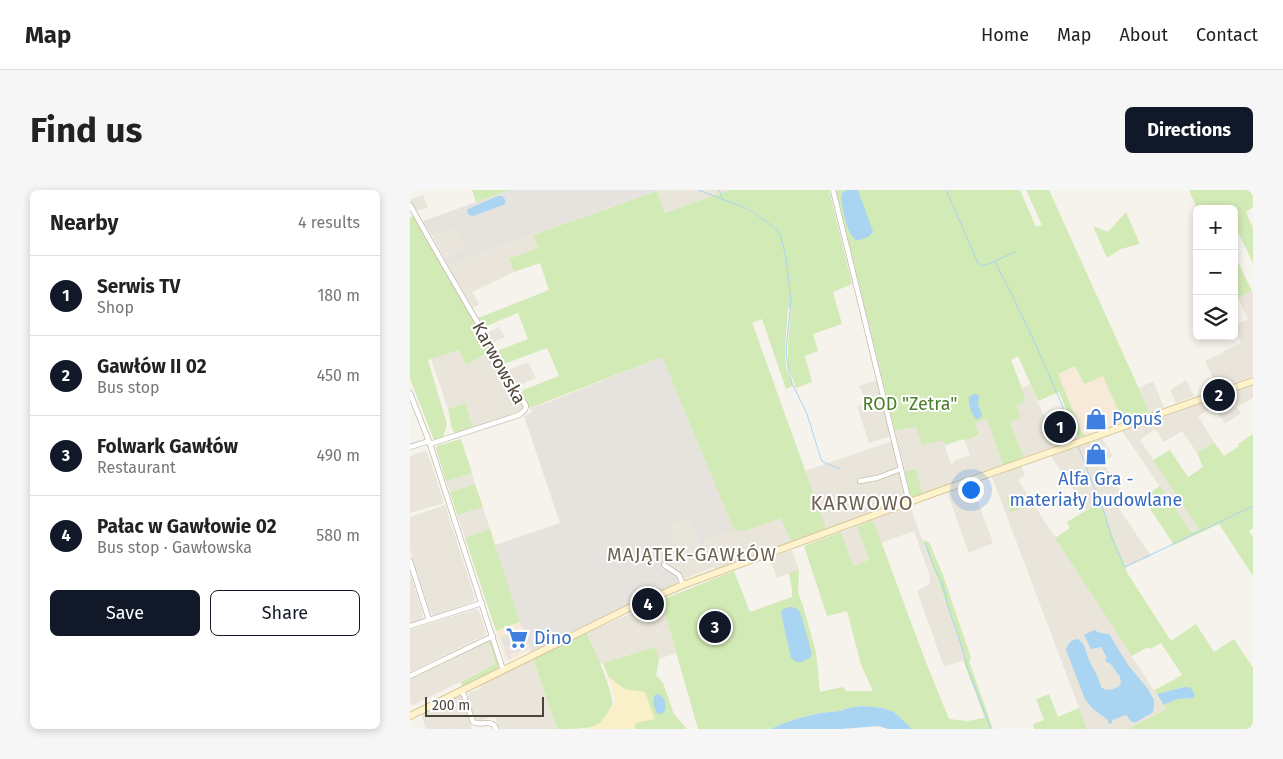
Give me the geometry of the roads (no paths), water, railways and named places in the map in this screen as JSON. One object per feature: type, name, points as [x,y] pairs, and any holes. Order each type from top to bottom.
[{"type":"street","points":[[834,190],[909,502]]},
{"type":"street","name":"Karwowska","points":[[410,205],[526,408],[519,415],[429,443]]},
{"type":"street","points":[[410,716],[627,609],[683,585],[946,488],[1253,381]]},
{"type":"street","points":[[410,393],[429,443],[503,670]]},
{"type":"street","points":[[410,447],[429,443]]},
{"type":"street","points":[[860,481],[871,480],[902,469]]},
{"type":"street","points":[[410,561],[429,620]]},
{"type":"street","points":[[664,565],[679,575],[683,585]]},
{"type":"street","points":[[410,626],[482,602]]},
{"type":"street","points":[[410,676],[493,636]]},
{"type":"street","points":[[462,690],[473,722],[477,724],[490,722],[496,729]]},
{"type":"water","points":[[847,190],[858,190],[872,229],[873,232],[864,239],[856,240],[849,232],[841,198],[842,193]]},
{"type":"water","points":[[498,196],[504,198],[505,204],[473,216],[469,215],[468,209]]},
{"type":"water","points":[[974,394],[979,396],[978,404],[982,415],[976,419],[971,411],[969,402],[969,397]]},
{"type":"water","points":[[789,607],[797,609],[801,615],[812,654],[810,658],[801,662],[796,662],[791,658],[781,613],[783,609]]},
{"type":"water","points":[[1094,630],[1109,634],[1128,665],[1148,689],[1154,700],[1153,712],[1151,714],[1135,722],[1131,721],[1126,715],[1112,720],[1112,723],[1109,724],[1108,720],[1092,708],[1085,699],[1066,650],[1073,640],[1078,639],[1084,646],[1101,687],[1111,690],[1121,684],[1120,677],[1110,663],[1107,663],[1105,660],[1107,658],[1101,647],[1091,649],[1084,635]]},
{"type":"water","points":[[1190,687],[1195,695],[1193,698],[1178,699],[1163,704],[1157,694]]},
{"type":"water","points":[[659,694],[664,700],[665,708],[664,713],[658,714],[654,700],[655,695]]},
{"type":"water","points":[[862,706],[883,708],[894,712],[912,729],[888,729],[878,726],[841,729],[771,729],[799,718]]},
{"type":"waterway","points":[[698,190],[753,212],[780,234],[786,257],[791,301],[786,350],[792,383],[807,414],[821,459],[823,462],[840,469]]},
{"type":"waterway","points":[[719,190],[722,198]]},
{"type":"waterway","points":[[946,190],[978,263],[981,266],[995,262],[1038,349],[1076,439]]},
{"type":"waterway","points":[[995,261],[1015,252]]},
{"type":"waterway","points":[[1078,446],[1104,512],[1112,538],[1125,567],[1253,506]]},
{"type":"waterway","points":[[925,543],[935,570],[942,582],[968,669],[991,729]]},
{"type":"place","name":"Gawłów II 02","points":[[1219,395]]},
{"type":"place","name":"Popuś","points":[[1096,419]]},
{"type":"place","name":"Serwis TV","points":[[1060,427]]},
{"type":"place","name":"Alfa Gra - materiały budowlane","points":[[1096,454]]},
{"type":"place","name":"Pałac w Gawłowie 02","points":[[648,604]]},
{"type":"place","name":"Folwark Gawłów","points":[[715,627]]},
{"type":"place","name":"Dino","points":[[517,638]]},
{"type":"district","name":"KARWOWO","points":[[862,503]]},
{"type":"district","name":"MAJĄTEK-GAWŁÓW","points":[[692,554]]},
{"type":"park label","name":"ROD \"Zetra\"","points":[[910,404]]}]
